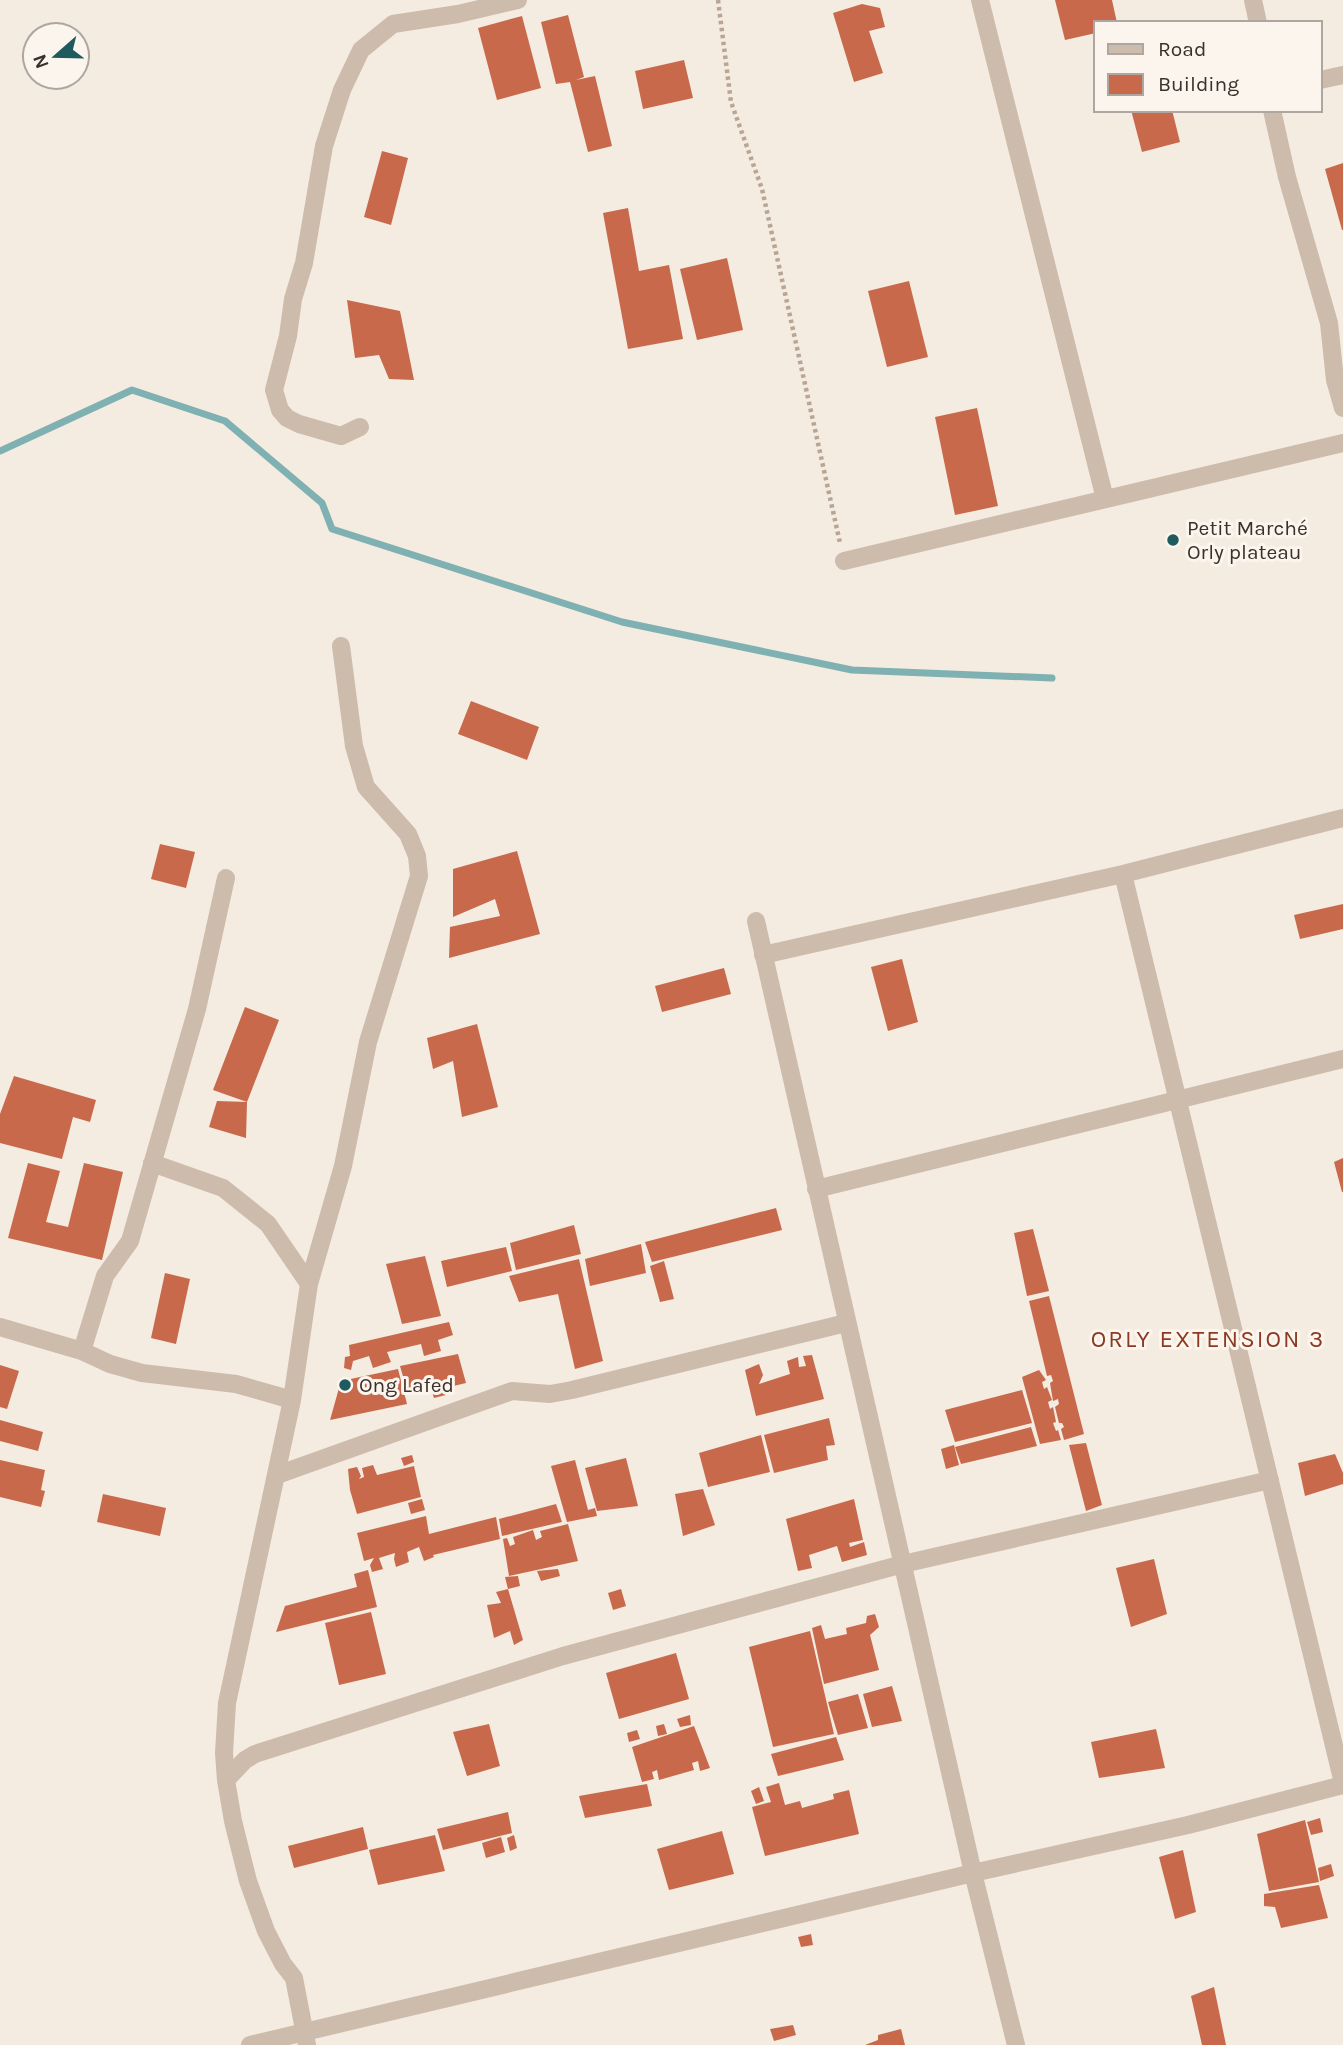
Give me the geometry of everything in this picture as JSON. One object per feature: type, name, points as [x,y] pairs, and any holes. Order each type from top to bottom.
[{"type":"street","points":[[360,427],[341,436],[299,424],[287,418],[280,410],[274,390],[288,336],[293,299],[304,263],[324,146],[342,89],[361,50],[393,24],[457,14],[518,0]]},
{"type":"street","points":[[980,0],[1105,499]]},
{"type":"street","points":[[1253,0],[1258,21]]},
{"type":"street","points":[[1322,80],[1343,75]]},
{"type":"street","points":[[1272,112],[1287,177],[1329,323],[1335,380],[1343,408]]},
{"type":"street","points":[[844,561],[1343,443]]},
{"type":"street","points":[[306,2039],[294,1978],[283,1964],[266,1931],[248,1881],[233,1821],[226,1780],[225,1753],[227,1703],[292,1400],[309,1283],[343,1166],[368,1042],[419,876],[417,856],[408,834],[366,787],[354,746],[341,646]]},
{"type":"street","points":[[763,955],[1123,874],[1343,818]]},
{"type":"street","points":[[250,2045],[306,2039],[973,1873],[1188,1825],[1343,1784],[1123,874]]},
{"type":"street","points":[[82,1351],[105,1276],[130,1241],[197,1009],[226,878]]},
{"type":"street","points":[[756,921],[973,1873],[1016,2045]]},
{"type":"street","points":[[816,1189],[1343,1059]]},
{"type":"street","points":[[152,1163],[223,1188],[268,1224],[309,1283]]},
{"type":"street","points":[[277,1475],[512,1391],[550,1394],[572,1390],[846,1323]]},
{"type":"street","points":[[0,1327],[82,1351],[110,1364],[142,1373],[236,1384],[292,1400]]},
{"type":"street","points":[[226,1780],[244,1760],[255,1754],[564,1656],[903,1564],[1270,1480]]},
{"type":"path","points":[[718,0],[731,102],[762,189],[844,561]]},
{"type":"building","points":[[1055,0],[1112,0],[1117,21],[1094,21],[1094,33],[1065,40]]},
{"type":"building","points":[[862,4],[880,8],[885,27],[869,31],[883,73],[854,82],[833,13]]},
{"type":"building","points":[[568,15],[584,77],[576,80],[595,76],[612,146],[588,152],[570,82],[556,84],[541,22]]},
{"type":"building","points":[[522,16],[541,88],[497,100],[478,28]]},
{"type":"building","points":[[684,60],[693,98],[643,109],[635,71]]},
{"type":"building","points":[[1132,112],[1172,112],[1180,142],[1142,152]]},
{"type":"building","points":[[382,151],[408,158],[391,225],[364,217]]},
{"type":"building","points":[[1343,163],[1343,230],[1342,230],[1325,169]]},
{"type":"building","points":[[628,208],[639,271],[669,265],[683,339],[628,349],[603,213]]},
{"type":"building","points":[[727,258],[743,330],[697,340],[680,269]]},
{"type":"building","points":[[909,281],[928,357],[887,367],[868,291]]},
{"type":"building","points":[[347,300],[400,311],[414,380],[389,379],[379,355],[355,358]]},
{"type":"building","points":[[977,408],[998,506],[955,515],[935,417]]},
{"type":"building","points":[[471,701],[539,727],[527,760],[458,734]]},
{"type":"building","points":[[160,844],[195,852],[186,888],[151,879]]},
{"type":"building","points":[[517,851],[540,934],[449,958],[450,927],[500,916],[495,899],[453,917],[453,869]]},
{"type":"building","points":[[1343,904],[1343,929],[1300,939],[1294,915]]},
{"type":"building","points":[[902,959],[918,1022],[888,1031],[871,967]]},
{"type":"building","points":[[724,968],[731,994],[662,1012],[655,986]]},
{"type":"building","points":[[245,1007],[279,1020],[247,1102],[213,1090]]},
{"type":"building","points":[[477,1024],[498,1107],[462,1117],[453,1061],[433,1069],[427,1038]]},
{"type":"building","points":[[14,1076],[96,1100],[90,1122],[73,1117],[62,1159],[0,1143],[0,1114]]},
{"type":"building","points":[[217,1101],[247,1102],[246,1138],[209,1127]]},
{"type":"building","points":[[1343,1158],[1343,1192],[1342,1192],[1334,1162]]},
{"type":"building","points":[[28,1163],[60,1171],[46,1222],[68,1227],[84,1163],[123,1172],[102,1260],[8,1238]]},
{"type":"building","points":[[776,1208],[782,1230],[652,1262],[645,1242]]},
{"type":"building","points":[[574,1225],[581,1254],[516,1270],[510,1243]]},
{"type":"building","points":[[1033,1229],[1049,1291],[1027,1296],[1014,1233]]},
{"type":"building","points":[[641,1244],[646,1273],[590,1286],[585,1259]]},
{"type":"building","points":[[506,1247],[512,1271],[447,1287],[441,1261]]},
{"type":"building","points":[[425,1256],[441,1316],[402,1324],[386,1264]]},
{"type":"building","points":[[579,1259],[603,1361],[575,1369],[558,1294],[519,1302],[509,1276]]},
{"type":"building","points":[[664,1261],[674,1299],[660,1302],[650,1266]]},
{"type":"building","points":[[165,1273],[190,1279],[176,1344],[151,1338]]},
{"type":"building","points":[[1049,1296],[1084,1434],[1064,1440],[1061,1429],[1064,1427],[1059,1423],[1055,1407],[1059,1404],[1058,1399],[1053,1401],[1050,1383],[1053,1381],[1051,1375],[1047,1376],[1029,1301]]},
{"type":"building","points":[[449,1322],[453,1335],[438,1340],[441,1351],[424,1356],[421,1344],[387,1352],[391,1362],[373,1368],[369,1356],[353,1361],[351,1370],[344,1368],[345,1357],[350,1356],[349,1345]]},
{"type":"building","points":[[458,1354],[466,1383],[445,1388],[446,1395],[434,1398],[431,1389],[408,1394],[400,1366]]},
{"type":"building","points":[[812,1355],[824,1399],[756,1416],[745,1370],[759,1364],[763,1375],[759,1384],[790,1374],[787,1361],[798,1357],[799,1367],[806,1366],[803,1356]]},
{"type":"building","points":[[0,1365],[19,1371],[7,1409],[0,1407]]},
{"type":"building","points":[[398,1369],[407,1404],[330,1420],[341,1381]]},
{"type":"building","points":[[1039,1370],[1046,1380],[1042,1382],[1052,1400],[1048,1402],[1050,1409],[1053,1407],[1056,1422],[1053,1423],[1061,1440],[1040,1444],[1022,1377]]},
{"type":"building","points":[[1022,1390],[1032,1423],[955,1442],[945,1410]]},
{"type":"building","points":[[829,1418],[835,1445],[826,1446],[828,1460],[774,1473],[764,1435]]},
{"type":"building","points":[[0,1420],[43,1432],[38,1451],[0,1441]]},
{"type":"building","points":[[1031,1427],[1037,1446],[961,1464],[955,1447]]},
{"type":"building","points":[[761,1435],[770,1472],[708,1487],[699,1453]]},
{"type":"building","points":[[1086,1443],[1102,1505],[1086,1511],[1069,1445]]},
{"type":"building","points":[[954,1445],[959,1465],[946,1469],[941,1449]]},
{"type":"building","points":[[1335,1454],[1343,1473],[1343,1484],[1305,1496],[1298,1463]]},
{"type":"building","points":[[412,1455],[414,1462],[404,1466],[401,1458]]},
{"type":"building","points":[[626,1458],[638,1506],[597,1511],[585,1468]]},
{"type":"building","points":[[0,1460],[45,1470],[41,1490],[45,1491],[41,1507],[0,1497]]},
{"type":"building","points":[[575,1460],[588,1510],[595,1508],[597,1516],[567,1522],[551,1466]]},
{"type":"building","points":[[373,1465],[377,1475],[414,1466],[421,1497],[357,1514],[350,1490],[348,1469],[357,1467],[361,1476],[359,1479],[364,1477],[362,1468]]},
{"type":"building","points":[[703,1489],[715,1525],[683,1536],[675,1494]]},
{"type":"building","points":[[103,1494],[166,1508],[160,1536],[97,1522]]},
{"type":"building","points":[[422,1499],[425,1510],[411,1514],[408,1503]]},
{"type":"building","points":[[854,1499],[863,1540],[849,1543],[850,1547],[864,1542],[867,1555],[842,1562],[837,1546],[809,1555],[812,1568],[798,1571],[786,1519]]},
{"type":"building","points":[[556,1504],[562,1522],[502,1536],[499,1519]]},
{"type":"building","points":[[426,1516],[429,1534],[496,1517],[500,1539],[433,1555],[434,1557],[424,1561],[419,1547],[407,1552],[409,1562],[396,1567],[395,1553],[379,1558],[383,1569],[372,1572],[370,1565],[374,1558],[364,1561],[357,1533]]},
{"type":"building","points":[[568,1524],[578,1561],[509,1576],[503,1539],[507,1538],[510,1546],[515,1544],[513,1537],[533,1530],[536,1540],[542,1537],[540,1531]]},
{"type":"building","points":[[1154,1559],[1167,1614],[1131,1627],[1116,1568]]},
{"type":"building","points":[[558,1569],[560,1576],[541,1581],[537,1571]]},
{"type":"building","points":[[368,1570],[377,1607],[276,1632],[285,1606],[357,1587],[354,1574]]},
{"type":"building","points":[[518,1576],[520,1586],[508,1589],[505,1577]]},
{"type":"building","points":[[508,1589],[523,1640],[514,1645],[510,1631],[494,1638],[487,1605],[501,1603],[496,1592]]},
{"type":"building","points":[[621,1589],[626,1606],[613,1610],[608,1593]]},
{"type":"building","points":[[371,1612],[386,1674],[339,1685],[325,1623]]},
{"type":"building","points":[[875,1614],[879,1627],[870,1635],[879,1670],[824,1684],[812,1628],[821,1625],[825,1639],[847,1634],[846,1628],[866,1623],[867,1616]]},
{"type":"building","points":[[810,1631],[834,1734],[773,1747],[749,1647]]},
{"type":"building","points":[[676,1653],[689,1699],[619,1719],[606,1673]]},
{"type":"building","points":[[892,1686],[902,1721],[872,1727],[863,1694]]},
{"type":"building","points":[[858,1694],[868,1728],[838,1735],[828,1702]]},
{"type":"building","points":[[690,1715],[691,1725],[680,1727],[677,1719]]},
{"type":"building","points":[[489,1724],[500,1766],[467,1776],[453,1732]]},
{"type":"building","points":[[664,1724],[667,1734],[658,1736],[656,1726]]},
{"type":"building","points":[[694,1726],[710,1768],[700,1771],[698,1761],[692,1763],[694,1770],[659,1780],[657,1770],[652,1772],[654,1779],[642,1782],[632,1747]]},
{"type":"building","points":[[1156,1729],[1165,1768],[1099,1778],[1091,1742]]},
{"type":"building","points":[[637,1730],[640,1739],[629,1742],[627,1733]]},
{"type":"building","points":[[836,1737],[844,1760],[778,1776],[771,1754]]},
{"type":"building","points":[[779,1783],[785,1805],[800,1801],[802,1808],[834,1799],[833,1794],[849,1790],[859,1834],[765,1856],[752,1807],[771,1802],[766,1787]]},
{"type":"building","points":[[647,1784],[652,1806],[585,1818],[579,1796]]},
{"type":"building","points":[[759,1787],[764,1801],[756,1804],[751,1791]]},
{"type":"building","points":[[508,1812],[512,1833],[443,1850],[437,1829]]},
{"type":"building","points":[[1320,1818],[1323,1832],[1311,1835],[1307,1822]]},
{"type":"building","points":[[1305,1820],[1319,1882],[1269,1891],[1257,1834]]},
{"type":"building","points":[[363,1827],[368,1849],[294,1868],[288,1846]]},
{"type":"building","points":[[722,1831],[734,1874],[669,1890],[657,1849]]},
{"type":"building","points":[[435,1835],[445,1871],[378,1885],[369,1850]]},
{"type":"building","points":[[514,1835],[517,1848],[510,1851],[507,1838]]},
{"type":"building","points":[[501,1837],[505,1852],[486,1858],[482,1843]]},
{"type":"building","points":[[1183,1850],[1196,1912],[1175,1919],[1159,1857]]},
{"type":"building","points":[[1331,1864],[1334,1876],[1320,1881],[1318,1868]]},
{"type":"building","points":[[1319,1885],[1328,1918],[1281,1928],[1275,1907],[1264,1906],[1264,1894]]},
{"type":"building","points":[[811,1934],[813,1945],[801,1947],[798,1937]]},
{"type":"building","points":[[1214,1987],[1226,2045],[1202,2045],[1191,1996]]},
{"type":"building","points":[[793,2025],[796,2035],[774,2041],[770,2029]]},
{"type":"building","points":[[901,2029],[905,2045],[865,2045],[878,2040],[878,2035]]},
{"type":"waterway","points":[[0,451],[132,390],[225,421],[322,503],[332,529],[622,622],[852,670],[1052,678]]},
{"type":"place","name":"Petit Marché Orly plateau","points":[[1173,540]]},
{"type":"place","name":"Ong Lafed","points":[[345,1385]]},
{"type":"district","name":"ORLY EXTENSION 3","points":[[1208,1339]]}]
